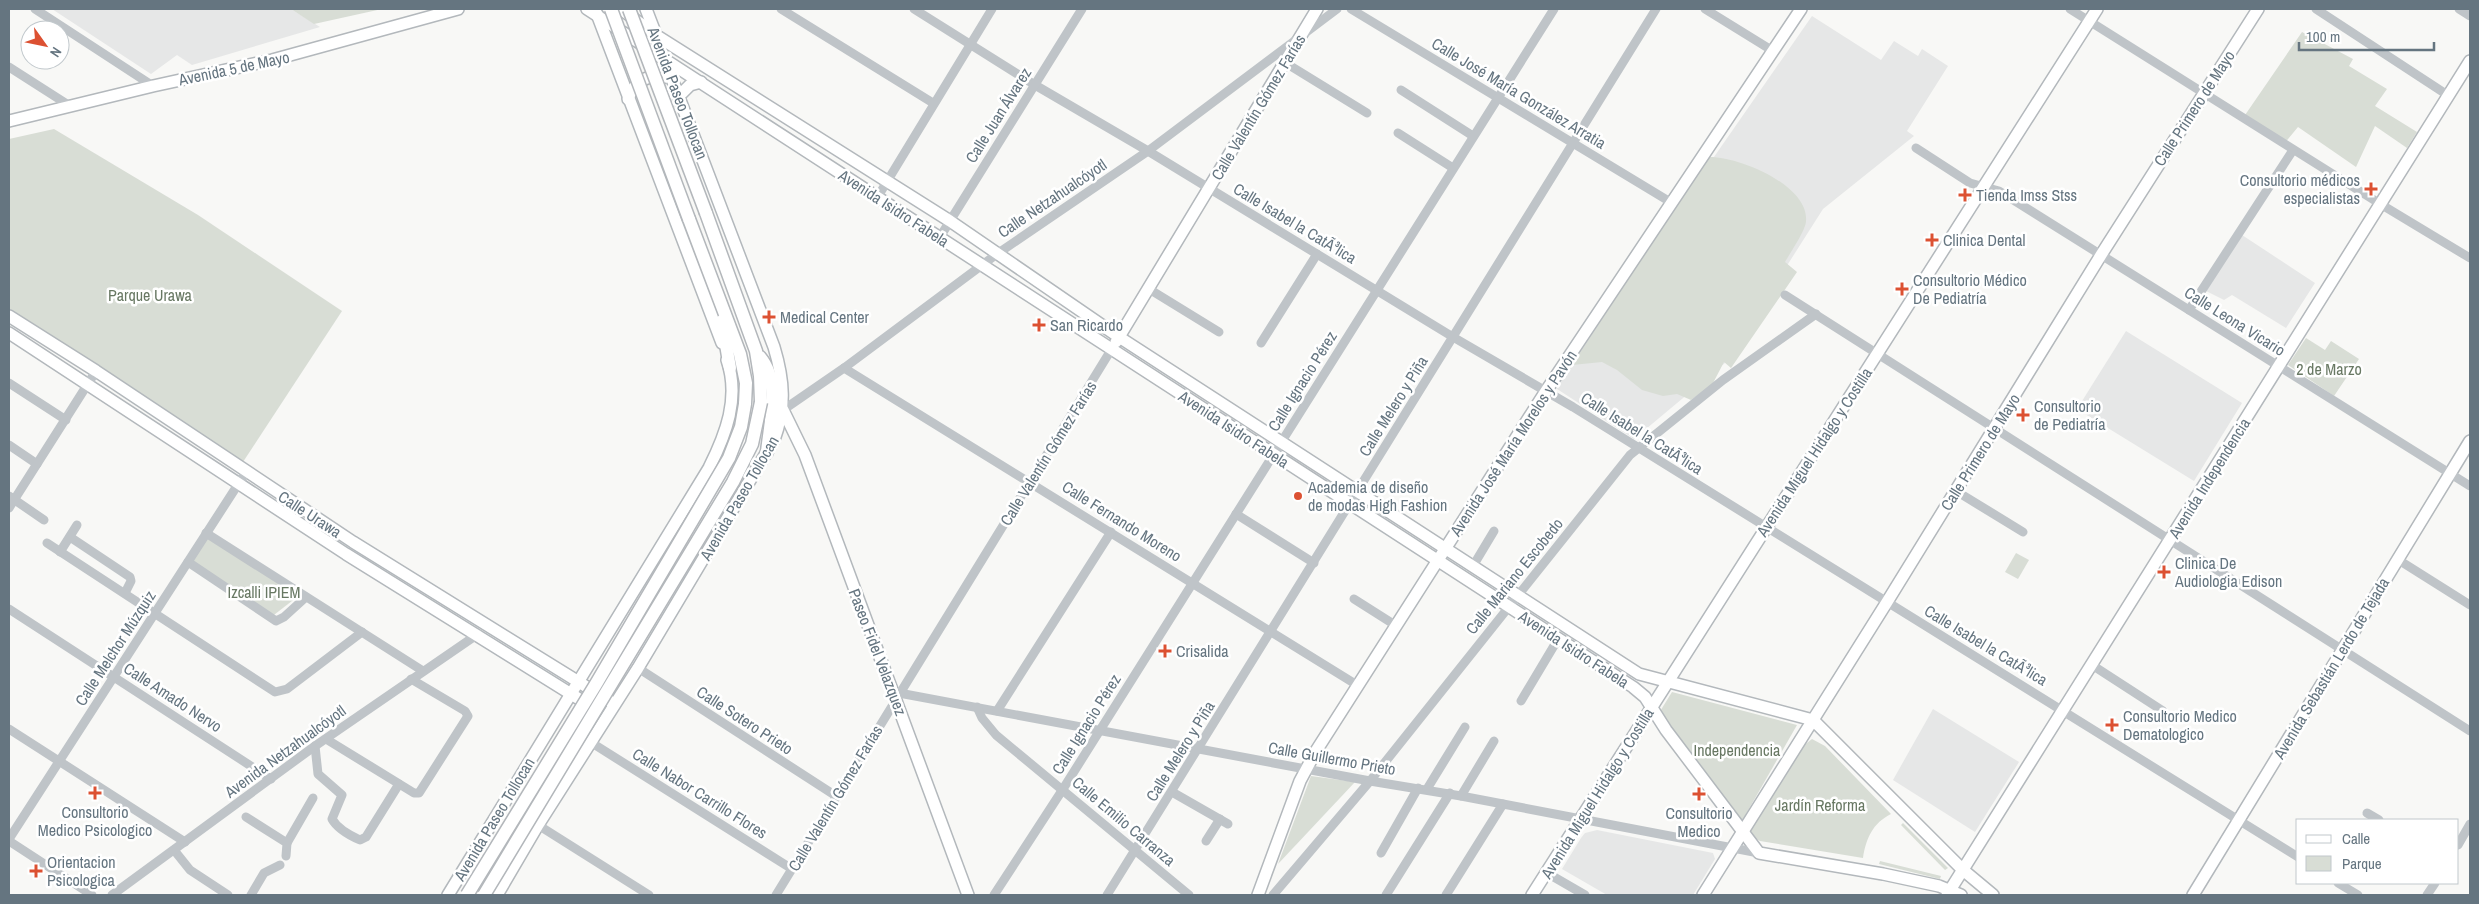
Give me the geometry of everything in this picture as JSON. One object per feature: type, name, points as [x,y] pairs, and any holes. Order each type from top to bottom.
[{"type":"highway","name":"Avenida Paseo Tollocan","points":[[467,895],[596,684],[729,458],[741,427],[745,404],[746,383],[743,363],[611,9]]},
{"type":"highway","name":"Avenida Paseo Tollocan","points":[[484,895],[733,482],[752,444],[761,402],[760,376],[756,351],[629,9]]},
{"type":"highway","points":[[717,292],[730,368]]},
{"type":"highway","points":[[756,351],[769,371],[772,388],[767,452]]},
{"type":"main road","name":"Avenida 5 de Mayo","points":[[9,121],[280,58],[458,9]]},
{"type":"main road","name":"Avenida Isidro Fabela","points":[[621,9],[656,36],[950,221],[1119,337],[1639,674],[1667,683],[1813,720]]},
{"type":"main road","name":"Avenida Paseo Tollocan","points":[[497,895],[538,825],[592,743],[681,598],[774,440],[783,410],[783,386],[774,348],[646,9]]},
{"type":"main road","name":"Calle Valentín Gómez Farías","points":[[1111,350],[1317,9]]},
{"type":"main road","name":"Avenida Miguel Hidalgo y Costilla","points":[[1532,895],[2096,9]]},
{"type":"main road","name":"Calle Primero de Mayo","points":[[1703,895],[1887,602],[2101,255],[2258,9]]},
{"type":"main road","name":"Avenida José María Morelos y Pavón","points":[[1258,895],[1306,769],[1357,685],[1546,391],[1773,50],[1796,10]]},
{"type":"main road","name":"Avenida Isidro Fabela","points":[[593,11],[877,198],[1633,687],[1651,707],[1666,730],[1759,853]]},
{"type":"main road","name":"Avenida Paseo Tollocan","points":[[448,895],[703,478],[722,440],[732,402],[730,368],[700,283],[593,11]]},
{"type":"main road","name":"Avenida Independencia","points":[[1948,892],[2063,710],[2096,667],[2170,541],[2382,205],[2470,61]]},
{"type":"main road","points":[[628,99],[633,87],[646,78],[664,78],[674,84]]},
{"type":"main road","points":[[679,96],[690,85],[701,82]]},
{"type":"main road","name":"Calle Urawa","points":[[9,316],[96,371],[353,542],[615,705]]},
{"type":"main road","name":"Calle Urawa","points":[[9,332],[354,559],[608,716]]},
{"type":"main road","name":"Paseo Fidel Velazquez","points":[[783,410],[805,455],[897,696],[968,895]]},
{"type":"main road","name":"Avenida Sebastián Lerdo de Tejada","points":[[2193,895],[2470,441]]},
{"type":"main road","points":[[648,567],[653,565],[665,567],[675,574],[680,585],[681,598]]},
{"type":"main road","points":[[599,646],[601,666],[610,672],[624,674],[638,668]]},
{"type":"main road","points":[[1813,720],[1963,870],[1993,895]]},
{"type":"main road","points":[[544,737],[550,731],[566,734],[578,747],[581,759]]},
{"type":"main road","points":[[1759,853],[1874,872],[1961,895]]},
{"type":"street","points":[[35,9],[153,86]]},
{"type":"street","points":[[781,9],[934,103]]},
{"type":"street","name":"Calle Isabel la CatÃ³lica","points":[[914,9],[971,43],[1035,86],[1148,151],[1453,337],[1546,391],[2063,710],[2296,857]]},
{"type":"street","points":[[877,198],[992,9]]},
{"type":"street","name":"Calle Juan Álvarez","points":[[940,238],[1082,9]]},
{"type":"street","name":"Calle Netzahualcóyotl","points":[[783,410],[844,368],[997,254],[1148,151],[1336,9]]},
{"type":"street","name":"Calle José María González Arratia","points":[[1351,9],[1672,203]]},
{"type":"street","name":"Calle Ignacio Pérez","points":[[994,895],[1101,730],[1554,9]]},
{"type":"street","name":"Calle Melero y Piña","points":[[1107,895],[1656,9]]},
{"type":"street","points":[[1705,9],[1773,50]]},
{"type":"street","points":[[2070,9],[2382,205],[2469,254]]},
{"type":"street","points":[[2316,9],[2449,96]]},
{"type":"street","points":[[2459,9],[2470,16]]},
{"type":"street","points":[[1284,62],[1367,113]]},
{"type":"street","points":[[9,67],[70,106]]},
{"type":"street","points":[[1401,90],[1473,136]]},
{"type":"street","points":[[1398,133],[1453,168]]},
{"type":"street","name":"Calle Leona Vicario","points":[[1916,148],[1970,183],[1999,191],[2470,486]]},
{"type":"street","points":[[2189,310],[2293,150]]},
{"type":"street","points":[[1261,343],[1317,254]]},
{"type":"street","points":[[1149,289],[1219,332]]},
{"type":"street","points":[[1785,295],[2470,731]]},
{"type":"street","name":"Calle Mariano Escobedo","points":[[1273,895],[1370,781],[1637,448],[1723,380],[1816,314]]},
{"type":"street","name":"Calle Valentín Gómez Farías","points":[[776,895],[1111,350]]},
{"type":"street","name":"Calle Fernando Moreno","points":[[844,368],[1357,685]]},
{"type":"street","points":[[44,520],[10,501],[37,464],[96,371]]},
{"type":"street","points":[[9,383],[66,420]]},
{"type":"street","points":[[9,445],[37,464]]},
{"type":"street","name":"Calle Melchor Múzquiz","points":[[9,840],[246,472]]},
{"type":"street","points":[[1956,491],[2023,532]]},
{"type":"street","points":[[1236,514],[1314,563]]},
{"type":"street","points":[[60,552],[77,525]]},
{"type":"street","points":[[1473,566],[1494,531]]},
{"type":"street","points":[[997,711],[1111,532]]},
{"type":"street","points":[[206,533],[423,671]]},
{"type":"street","points":[[70,537],[130,577],[131,582],[125,593]]},
{"type":"street","points":[[47,543],[275,692],[287,689],[362,632]]},
{"type":"street","points":[[2397,559],[2470,605]]},
{"type":"street","points":[[188,562],[276,620],[284,617],[306,597]]},
{"type":"street","points":[[1354,599],[1395,625]]},
{"type":"street","name":"Calle Amado Nervo","points":[[9,609],[272,779]]},
{"type":"street","name":"Avenida Netzahualcóyotl","points":[[112,895],[315,746],[478,634]]},
{"type":"street","points":[[1521,701],[1558,639]]},
{"type":"street","points":[[2096,667],[2163,710]]},
{"type":"street","name":"Calle Sotero Prieto","points":[[638,668],[836,796]]},
{"type":"street","points":[[326,739],[414,793],[419,793],[468,716],[465,711],[411,679]]},
{"type":"street","name":"Calle Guillermo Prieto","points":[[897,696],[978,707],[1759,853]]},
{"type":"street","name":"Calle Emilio Carranza","points":[[978,707],[982,718],[996,734],[1189,895]]},
{"type":"street","points":[[1381,853],[1465,727]]},
{"type":"street","points":[[9,729],[184,842]]},
{"type":"street","points":[[1462,796],[1494,741]]},
{"type":"street","name":"Calle Nabor Carrillo Flores","points":[[592,743],[792,869]]},
{"type":"street","points":[[315,746],[318,774],[342,795],[332,819],[360,840],[366,837],[399,784]]},
{"type":"street","points":[[1172,792],[1228,824]]},
{"type":"street","points":[[1386,895],[1450,794]]},
{"type":"street","points":[[286,856],[287,843],[313,798]]},
{"type":"street","points":[[1446,895],[1503,804]]},
{"type":"street","points":[[2367,813],[2377,819]]},
{"type":"street","points":[[246,817],[287,843]]},
{"type":"street","points":[[1206,841],[1220,819]]},
{"type":"street","points":[[2459,843],[2470,824]]},
{"type":"street","points":[[538,825],[649,895]]},
{"type":"street","points":[[9,840],[92,895]]},
{"type":"street","points":[[174,850],[190,870],[228,895]]},
{"type":"street","points":[[251,895],[264,873],[280,865]]},
{"type":"street","points":[[1547,873],[1585,895]]},
{"type":"street","points":[[2340,884],[2358,895]]},
{"type":"street","points":[[2427,895],[2434,884]]},
{"type":"shaded area","points":[[52,9],[291,9],[320,27],[192,65],[177,55],[151,74]]},
{"type":"shaded area","points":[[1812,16],[1881,60],[1894,41],[1918,56],[1922,49],[1948,66],[1907,131],[1914,136],[1823,209],[1725,363],[1634,439],[1554,387]]},
{"type":"shaded area","points":[[2242,235],[2315,283],[2286,328],[2232,295],[2224,300],[2206,291]]},
{"type":"shaded area","points":[[2126,331],[2242,403],[2194,481],[2077,409]]},
{"type":"shaded area","points":[[1933,709],[2019,762],[1975,832],[1893,780]]},
{"type":"shaded area","points":[[1597,830],[1713,853],[1715,859],[1693,895],[1607,895],[1562,869],[1585,833]]},
{"type":"green space","points":[[291,9],[382,9],[314,24]]},
{"type":"green space","points":[[2302,32],[2353,59],[2349,66],[2387,89],[2375,106],[2417,132],[2407,148],[2375,126],[2356,167],[2298,127],[2284,144],[2243,118]]},
{"type":"green space","name":"Parque Urawa","points":[[54,129],[198,215],[342,311],[241,465],[9,313],[9,139]]},
{"type":"green space","points":[[1708,157],[1721,158],[1753,167],[1784,185],[1796,196],[1804,208],[1806,221],[1801,236],[1785,262],[1797,272],[1731,368],[1724,362],[1712,385],[1691,400],[1677,394],[1663,396],[1642,390],[1617,370],[1602,362],[1572,365]]},
{"type":"green space","name":"2 de Marzo","points":[[2306,338],[2325,350],[2331,341],[2359,359],[2334,396],[2288,365]]},
{"type":"green space","name":"Izcalli IPIEM","points":[[206,533],[301,594],[270,618],[188,562]]},
{"type":"green space","points":[[2016,553],[2029,560],[2018,579],[2005,572]]},
{"type":"green space","name":"Independencia","points":[[1672,692],[1797,725],[1742,821],[1659,713]]},
{"type":"green space","name":"Jardín Reforma","points":[[1812,739],[1825,746],[1891,814],[1879,822],[1871,832],[1863,858],[1760,841],[1753,837],[1750,828],[1803,746]]},
{"type":"green space","points":[[1311,776],[1355,782],[1278,864]]},
{"type":"green space","points":[[1903,823],[1948,868],[1945,870],[1901,825]]},
{"type":"green space","points":[[1880,861],[1941,876],[1940,879],[1879,864]]},
{"type":"place","name":"Consultorio médicos especialistas","points":[[2371,189]]},
{"type":"place","name":"Tienda Imss Stss","points":[[1965,195]]},
{"type":"place","name":"Clinica Dental","points":[[1932,240]]},
{"type":"place","name":"Consultorio Médico De Pediatría","points":[[1902,289]]},
{"type":"place","name":"Medical Center","points":[[769,317]]},
{"type":"place","name":"San Ricardo","points":[[1039,325]]},
{"type":"place","name":"Consultorio de Pediatría","points":[[2023,415]]},
{"type":"place","name":"Academia de diseño de modas High Fashion","points":[[1298,496]]},
{"type":"place","name":"Clinica De Audiologia Edison","points":[[2164,572]]},
{"type":"place","name":"Crisalida","points":[[1165,651]]},
{"type":"place","name":"Consultorio Medico Dematologico","points":[[2112,725]]},
{"type":"place","name":"Consultorio Medico Psicologico","points":[[95,793]]},
{"type":"place","name":"Consultorio Medico","points":[[1699,794]]},
{"type":"place","name":"Orientacion Psicologica","points":[[36,871]]}]
